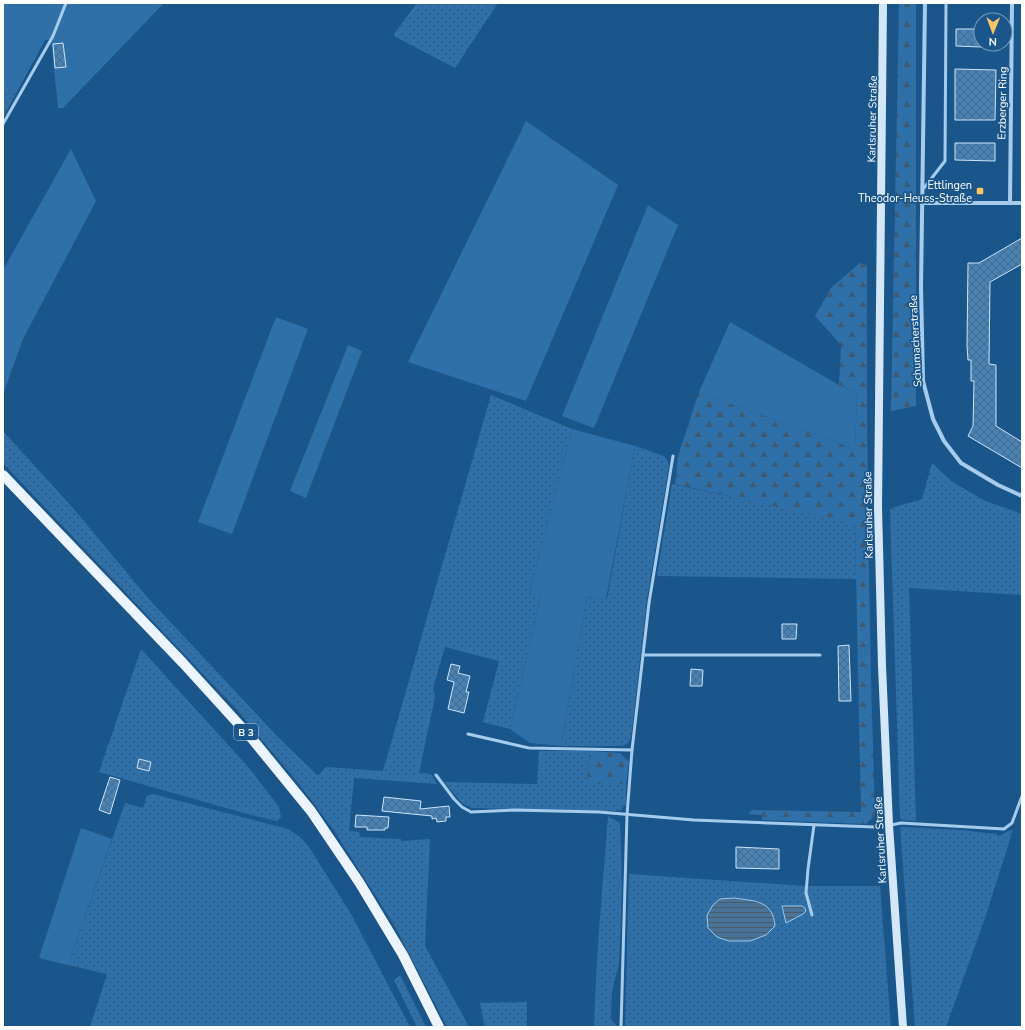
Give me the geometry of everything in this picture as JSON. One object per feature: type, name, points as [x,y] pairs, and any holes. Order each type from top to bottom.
[{"type":"main road","name":"Karlsruher Straße","points":[[883,3],[878,507],[882,666],[889,825],[904,1027]]},
{"type":"main road","name":"B 3","points":[[3,475],[183,663],[253,740],[311,811],[360,882],[403,955],[439,1027]]},
{"type":"street","name":"Schumacherstraße","points":[[925,3],[924,203],[921,287],[923,381],[933,419],[944,441],[961,463],[998,485],[1022,496]]},
{"type":"street","name":"Erzberger Ring","points":[[1010,203],[1012,3]]},
{"type":"street","points":[[924,203],[1022,203]]},
{"type":"lane","points":[[3,124],[53,36],[66,3]]},
{"type":"lane","points":[[924,188],[945,161],[946,3]]},
{"type":"lane","points":[[621,1027],[627,815],[632,750],[649,603],[673,456]]},
{"type":"lane","points":[[644,655],[820,655]]},
{"type":"lane","points":[[468,734],[529,748],[632,750]]},
{"type":"lane","points":[[436,776],[454,799],[462,807],[471,812],[514,810],[600,812],[694,820],[875,827]]},
{"type":"lane","points":[[889,825],[901,823],[1004,829],[1012,823],[1022,796]]},
{"type":"lane","points":[[812,915],[806,893],[814,825]]},
{"type":"green space","points":[[3,3],[164,3],[63,108],[58,108],[51,39],[45,40],[20,86],[3,86]]},
{"type":"green space","points":[[417,3],[498,3],[455,68],[394,36]]},
{"type":"green space","points":[[899,3],[916,3],[916,406],[891,411]]},
{"type":"green space","points":[[3,86],[20,86],[3,118]]},
{"type":"green space","points":[[526,121],[618,185],[526,401],[408,362]]},
{"type":"green space","points":[[71,149],[96,201],[23,339],[3,394],[3,270]]},
{"type":"green space","points":[[648,205],[678,225],[594,428],[562,416]]},
{"type":"green space","points":[[860,263],[867,265],[868,540],[875,815],[866,824],[762,820],[762,815],[748,814],[752,810],[861,812],[855,524],[675,484],[678,456],[699,392],[855,449],[857,393],[839,385],[841,345],[815,316],[831,288]]},
{"type":"green space","points":[[276,317],[308,329],[232,534],[198,522]]},
{"type":"green space","points":[[730,322],[839,385],[857,393],[855,449],[699,392]]},
{"type":"green space","points":[[348,345],[362,351],[306,498],[290,491]]},
{"type":"green space","points":[[491,395],[572,429],[530,592],[541,596],[510,729],[483,722],[499,661],[445,647],[433,688],[435,697],[419,773],[431,774],[437,784],[354,778],[349,831],[359,832],[360,837],[401,839],[401,841],[430,839],[425,946],[469,1027],[447,1027],[393,923],[333,829],[299,784],[238,711],[3,463],[3,431],[73,508],[147,597],[277,736],[317,775],[319,775],[326,767],[383,771]]},
{"type":"green space","points":[[572,429],[635,446],[606,599],[587,596],[561,746],[530,743],[510,729],[541,596],[530,592]]},
{"type":"green space","points":[[635,446],[664,456],[669,465],[647,599],[631,737],[628,743],[622,746],[561,746],[587,596],[607,599]]},
{"type":"green space","points":[[932,463],[951,481],[985,501],[1022,514],[1022,595],[909,588],[916,821],[902,820],[900,817],[890,510],[897,506],[922,499]]},
{"type":"green space","points":[[672,484],[855,523],[856,579],[657,576]]},
{"type":"green space","points":[[141,649],[250,769],[279,807],[281,817],[277,821],[99,772]]},
{"type":"green space","points":[[539,751],[590,751],[587,784],[626,784],[626,804],[620,811],[472,808],[462,803],[444,782],[537,784]]},
{"type":"green space","points":[[590,751],[620,753],[629,762],[626,784],[587,784]]},
{"type":"green space","points":[[153,794],[288,829],[300,837],[309,847],[351,914],[410,1027],[90,1027],[107,974],[68,965],[125,803],[143,808],[147,796]]},
{"type":"green space","points":[[608,816],[620,823],[622,887],[619,964],[612,991],[611,1019],[617,1027],[594,1027],[597,957]]},
{"type":"green space","points":[[900,827],[960,830],[997,834],[997,836],[1013,830],[985,918],[946,1027],[915,1027]]},
{"type":"green space","points":[[81,828],[112,839],[68,965],[39,958]]},
{"type":"green space","points":[[629,874],[806,886],[880,886],[891,1027],[625,1027]]},
{"type":"green space","points":[[400,975],[426,1027],[417,1027],[394,980]]},
{"type":"green space","points":[[527,1002],[527,1027],[485,1027],[480,1003]]},
{"type":"shaded area","points":[[734,898],[761,903],[771,911],[775,926],[766,935],[750,941],[729,941],[717,937],[708,928],[707,915],[713,905],[720,899]]},
{"type":"shaded area","points":[[782,906],[802,906],[806,911],[786,923]]},
{"type":"building","points":[[956,29],[973,29],[973,47],[956,46]]},
{"type":"building","points":[[63,43],[66,67],[55,68],[53,44]]},
{"type":"building","points":[[955,69],[996,70],[995,120],[955,120]]},
{"type":"building","points":[[955,143],[995,143],[995,161],[955,160]]},
{"type":"building","points":[[1022,238],[1022,264],[990,282],[989,364],[996,365],[996,426],[1022,442],[1022,468],[968,436],[973,426],[974,381],[971,381],[971,360],[968,360],[967,346],[968,263],[979,263]]},
{"type":"building","points":[[782,624],[797,624],[796,639],[782,639]]},
{"type":"building","points":[[849,645],[851,701],[839,701],[838,646]]},
{"type":"building","points":[[451,664],[460,666],[458,673],[470,676],[466,692],[469,692],[464,713],[448,709],[454,682],[447,680]]},
{"type":"building","points":[[691,669],[703,670],[702,686],[690,686]]},
{"type":"building","points":[[139,759],[151,762],[149,771],[137,768]]},
{"type":"building","points":[[110,777],[120,780],[110,814],[99,810]]},
{"type":"building","points":[[384,797],[421,801],[420,809],[449,806],[450,817],[446,817],[446,821],[437,822],[436,818],[432,819],[432,816],[382,811]]},
{"type":"building","points":[[356,815],[389,817],[388,828],[385,828],[385,830],[367,830],[367,827],[355,827]]},
{"type":"building","points":[[736,847],[779,849],[779,869],[736,868]]},
{"type":"place","name":"Ettlingen Theodor-Heuss-Straße","points":[[980,191]]}]
